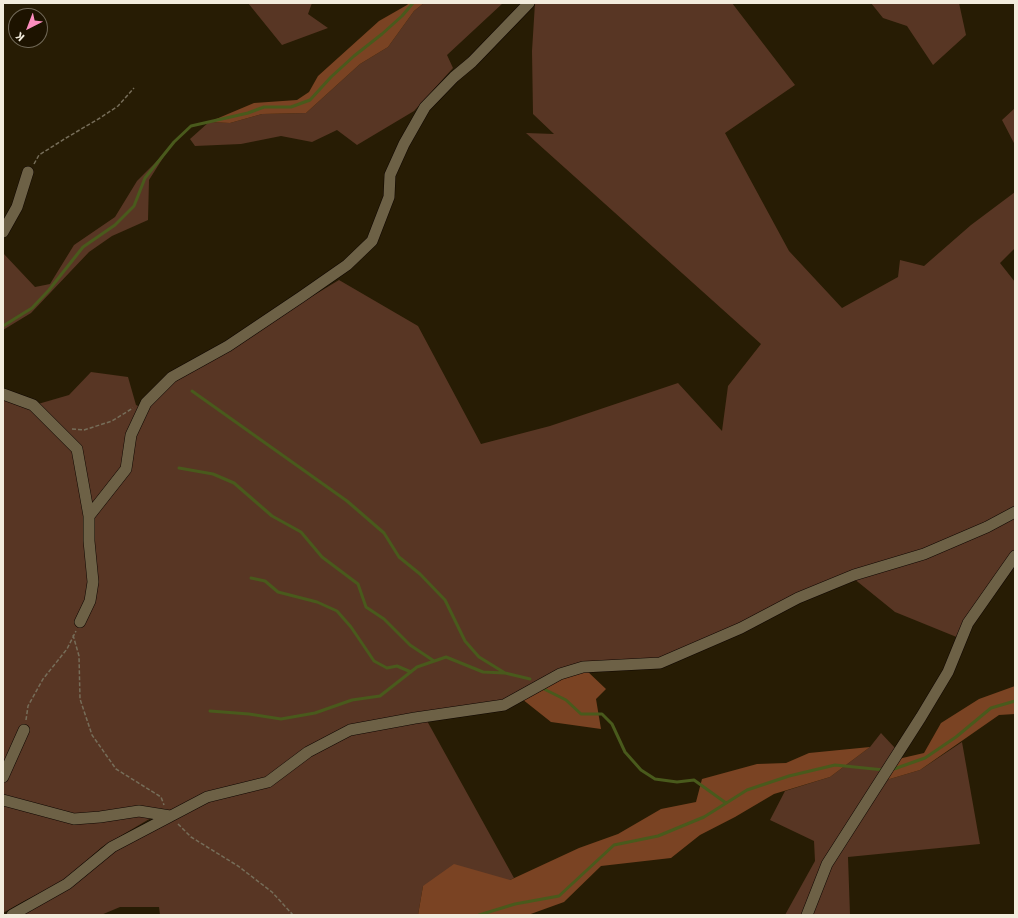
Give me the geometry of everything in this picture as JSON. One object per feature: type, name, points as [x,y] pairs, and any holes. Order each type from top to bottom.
[{"type":"street","points":[[89,516],[126,469],[131,436],[146,403],[172,377],[228,346],[301,297],[347,265],[372,241],[389,197],[390,175],[404,144],[425,107],[454,77],[472,62],[529,3]]},
{"type":"street","points":[[3,232],[17,207],[28,172]]},
{"type":"street","points":[[3,394],[33,405],[77,449],[89,516],[89,541],[93,582],[90,601],[80,622]]},
{"type":"street","points":[[12,915],[67,884],[112,847],[207,797],[268,782],[308,752],[350,730],[415,718],[504,705],[560,674],[583,667],[660,663],[734,631],[798,598],[854,574],[924,554],[987,527],[1015,512]]},
{"type":"street","points":[[807,915],[827,864],[948,672],[968,622],[1015,556]]},
{"type":"street","points":[[3,776],[24,730]]},
{"type":"street","points":[[3,800],[74,819],[139,811],[170,816]]},
{"type":"path","points":[[28,172],[39,156],[118,106],[134,88]]},
{"type":"path","points":[[54,427],[84,430],[112,421],[136,406],[146,403]]},
{"type":"path","points":[[24,730],[28,706],[43,679],[67,649],[80,622]]},
{"type":"path","points":[[74,635],[80,656],[80,699],[92,735],[116,769],[161,797],[170,816],[191,837],[238,866],[272,892],[294,915]]},
{"type":"shaded area","points":[[248,3],[312,3],[308,14],[328,28],[282,45]]},
{"type":"shaded area","points":[[409,3],[424,3],[414,11],[388,47],[360,64],[306,113],[262,114],[230,123],[209,122],[254,103],[297,100],[309,92],[318,76],[379,21]]},
{"type":"shaded area","points":[[424,3],[503,3],[447,55],[453,68],[414,111],[357,145],[337,130],[312,142],[281,136],[241,144],[195,146],[190,139],[209,122],[230,123],[262,114],[306,113],[360,64],[388,47],[414,11]]},
{"type":"shaded area","points":[[535,3],[732,3],[795,85],[725,133],[789,251],[842,308],[898,277],[900,260],[924,266],[971,225],[1015,192],[1015,248],[1000,263],[1015,282],[1015,506],[984,523],[660,659],[581,662],[557,671],[503,701],[349,725],[266,778],[173,811],[139,807],[74,815],[3,796],[3,397],[31,408],[74,450],[86,517],[93,602],[92,518],[130,470],[134,438],[150,406],[174,380],[339,280],[418,326],[481,444],[550,426],[678,383],[722,431],[728,386],[761,344],[526,133],[554,134],[533,114],[532,51]]},
{"type":"shaded area","points":[[871,3],[959,3],[966,35],[933,65],[907,26],[883,18]]},
{"type":"shaded area","points":[[1015,108],[1015,145],[1002,120]]},
{"type":"shaded area","points":[[168,150],[149,180],[148,220],[112,236],[89,252],[31,313],[3,330],[3,253],[35,287],[50,284],[74,245],[115,217],[137,181]]},
{"type":"shaded area","points":[[91,372],[128,377],[136,405],[140,407],[122,469],[91,510],[80,446],[38,404],[69,395]]},
{"type":"shaded area","points":[[1015,515],[1015,551],[959,638],[895,612],[853,578]]},
{"type":"shaded area","points":[[586,670],[606,689],[596,699],[601,729],[551,722],[522,699],[561,679]]},
{"type":"shaded area","points":[[1015,686],[1015,714],[999,715],[920,770],[883,781],[898,759],[924,753],[941,723],[979,699]]},
{"type":"shaded area","points":[[426,719],[514,878],[510,880],[423,886],[418,915],[160,915],[159,907],[120,907],[101,915],[17,915],[113,850],[208,800],[271,784],[311,754],[351,733]]},
{"type":"shaded area","points":[[881,733],[895,748],[823,860],[802,915],[785,915],[815,861],[814,841],[770,820],[785,791],[830,777],[870,747]]},
{"type":"shaded area","points":[[962,742],[980,844],[848,857],[850,915],[810,915],[830,864],[883,781],[920,770]]},
{"type":"shaded area","points":[[870,747],[830,777],[774,794],[735,817],[700,835],[671,858],[601,866],[564,902],[528,915],[418,915],[423,886],[454,864],[510,880],[579,848],[618,834],[661,809],[696,802],[702,779],[757,764],[786,763],[809,753]]},
{"type":"shaded area","points":[[3,803],[73,824],[139,815],[151,818],[102,847],[62,882],[3,913]]},
{"type":"waterway","points":[[3,326],[32,308],[49,290],[83,247],[115,225],[134,206],[145,178],[174,142],[191,126],[248,113],[264,107],[291,107],[310,100],[331,77],[402,16],[413,3]]},
{"type":"waterway","points":[[192,391],[347,501],[384,533],[399,557],[420,574],[445,600],[465,641],[479,657],[505,673],[530,679]]},
{"type":"waterway","points":[[179,468],[213,474],[234,483],[272,516],[301,532],[322,557],[358,584],[366,607],[384,619],[410,645],[434,661]]},
{"type":"waterway","points":[[251,578],[265,581],[278,592],[317,602],[337,611],[351,627],[374,661],[387,668],[397,666],[411,672]]},
{"type":"waterway","points":[[210,711],[249,714],[281,719],[315,713],[352,700],[380,696],[417,667],[446,657],[483,672],[504,673]]},
{"type":"waterway","points":[[542,688],[566,700],[581,714],[602,714],[612,724],[625,752],[641,770],[655,779],[677,782],[694,780],[726,803]]},
{"type":"waterway","points":[[891,770],[925,758],[956,737],[991,708],[1015,701]]},
{"type":"waterway","points":[[479,915],[515,904],[559,896],[614,845],[658,836],[704,817],[747,790],[789,776],[835,765],[884,770]]}]
